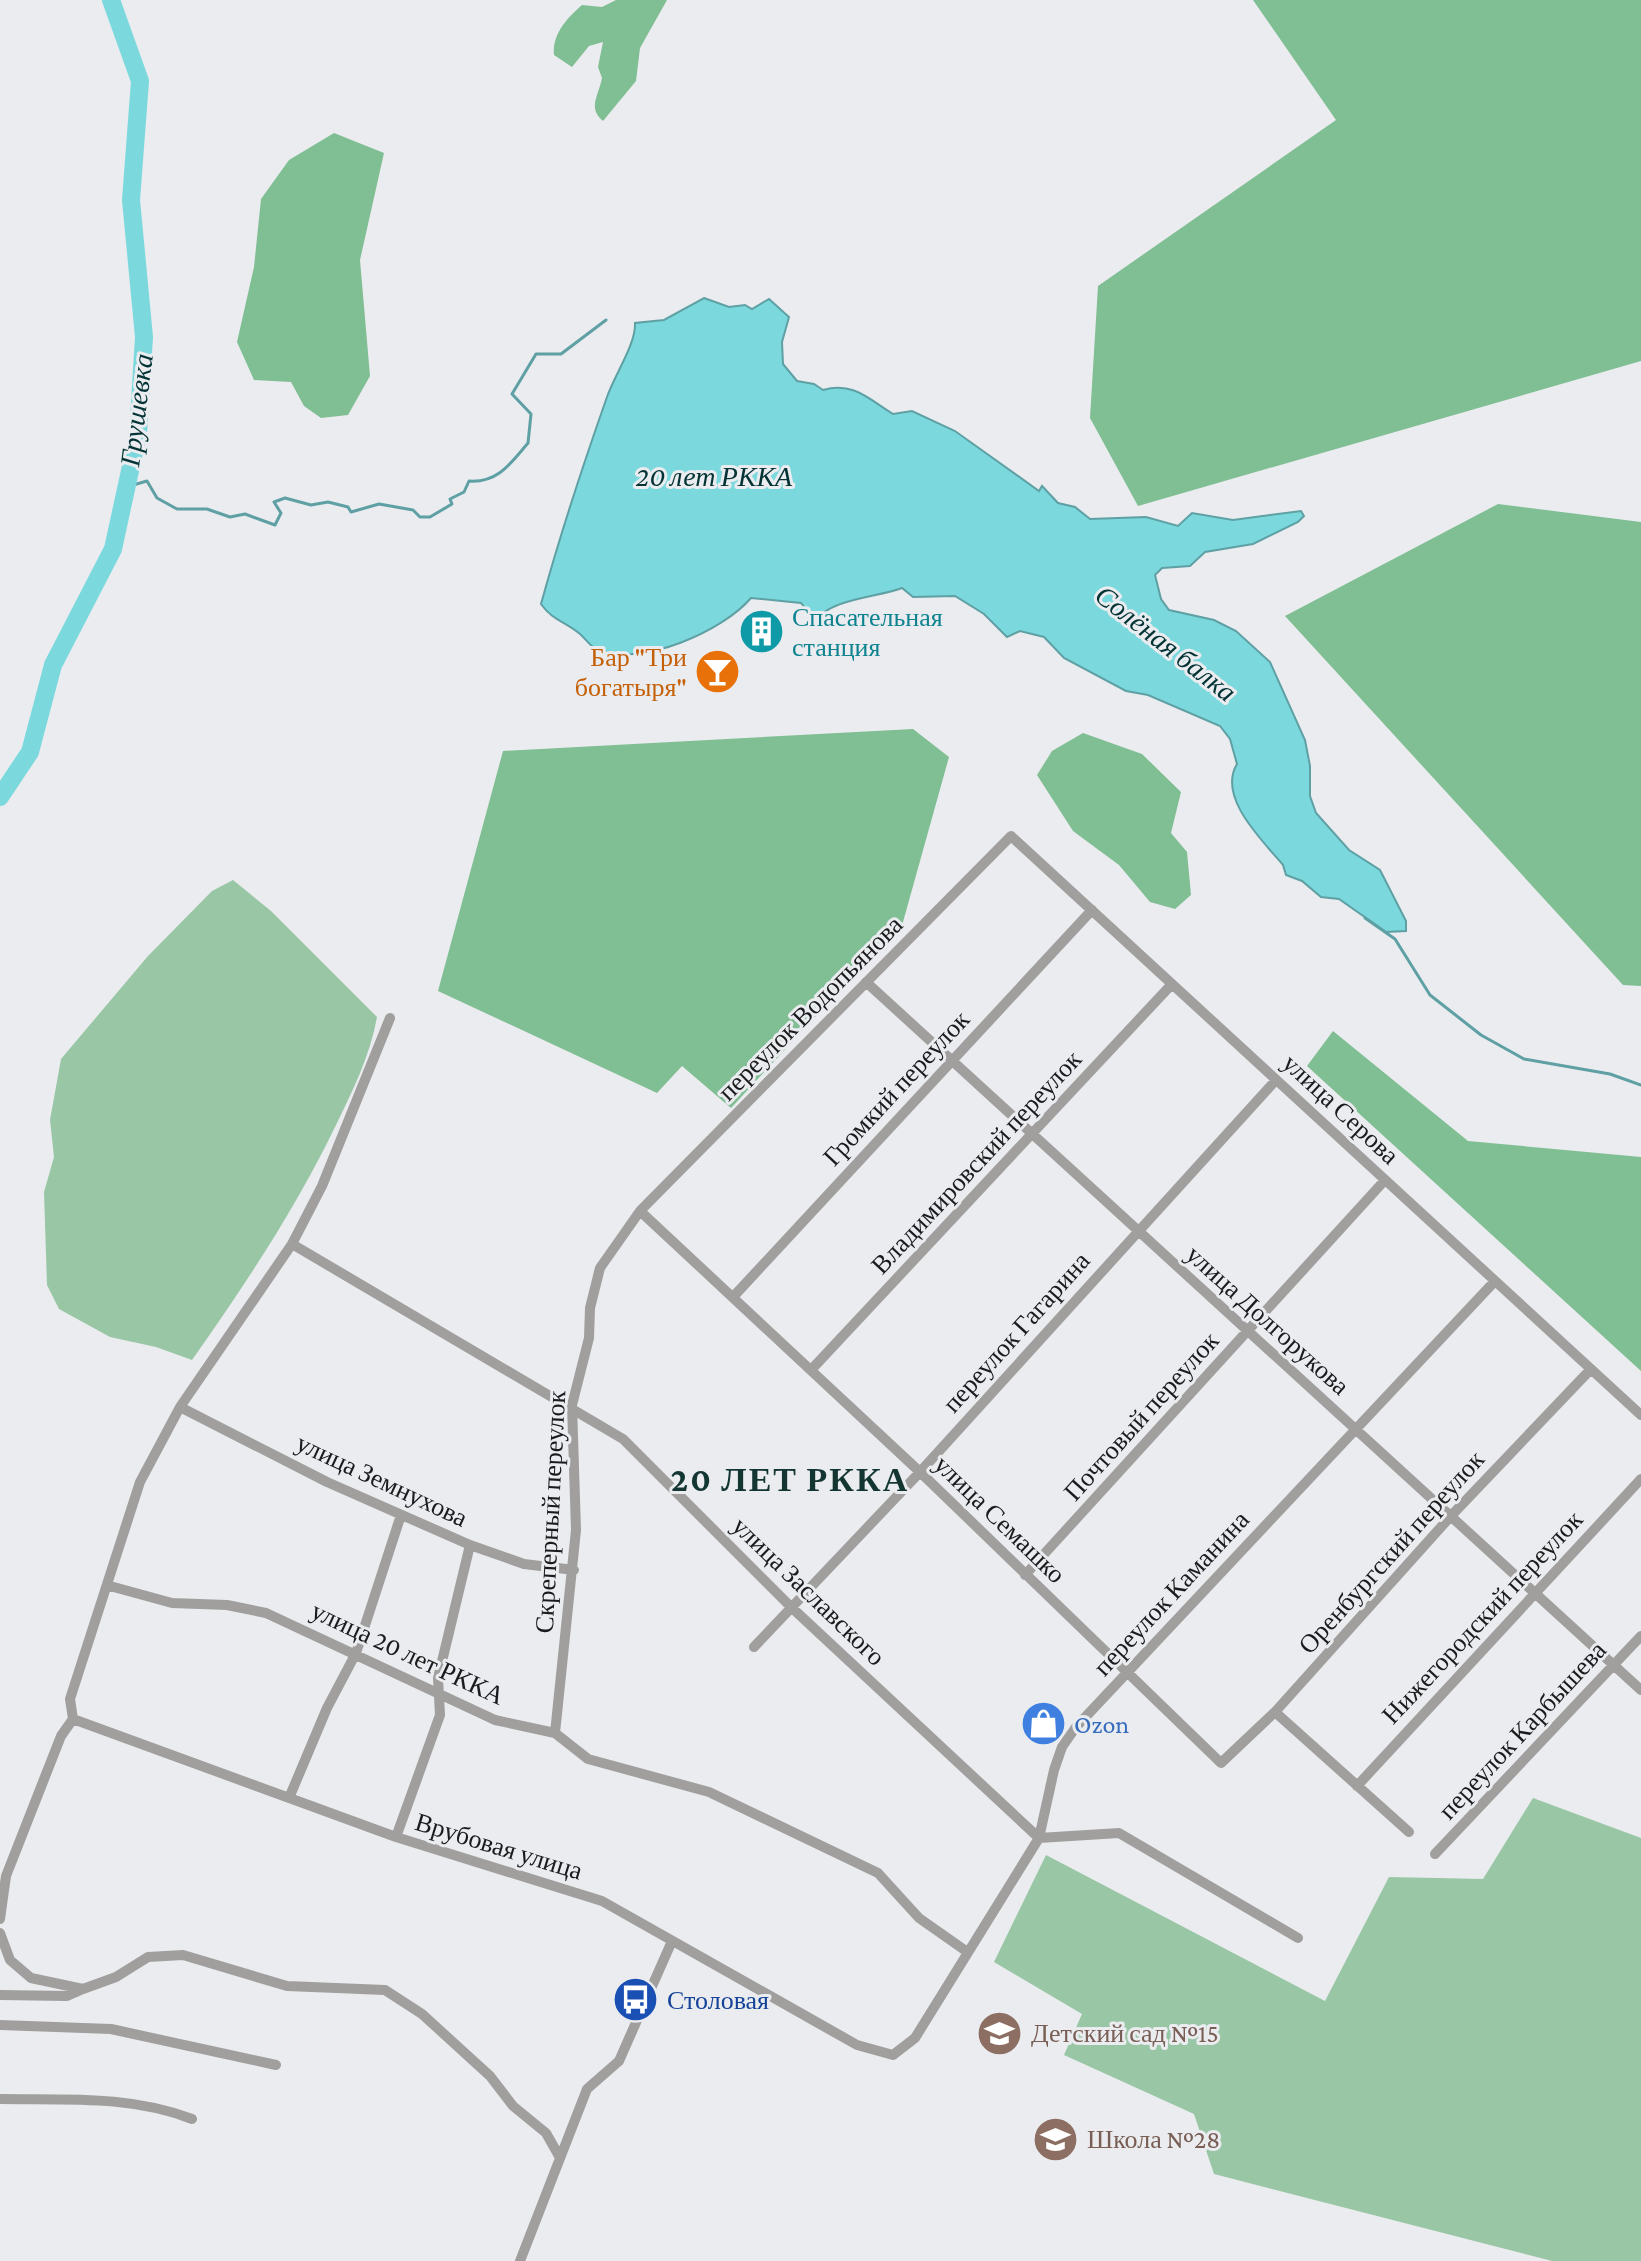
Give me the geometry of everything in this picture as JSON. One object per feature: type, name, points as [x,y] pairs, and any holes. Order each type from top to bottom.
[{"type":"street","name":"улица Серова","points":[[1011,836],[1641,1415]]},
{"type":"street","name":"переулок Водопьянова","points":[[640,1211],[1011,836]]},
{"type":"street","name":"Громкий переулок","points":[[733,1297],[1092,910]]},
{"type":"street","name":"улица Долгорукова","points":[[866,982],[1641,1690]]},
{"type":"street","name":"Владимировский переулок","points":[[811,1370],[1172,984]]},
{"type":"street","points":[[0,1919],[3,1878],[61,1736],[73,1719],[70,1699],[110,1586],[140,1482],[180,1407],[292,1244],[322,1186],[390,1018]]},
{"type":"street","name":"переулок Гагарина","points":[[754,1647],[920,1472],[1276,1080]]},
{"type":"street","name":"Почтовый переулок","points":[[1025,1575],[1385,1180]]},
{"type":"street","name":"улица Семашко","points":[[640,1211],[920,1472],[1221,1763]]},
{"type":"street","name":"Скреперный переулок","points":[[555,1733],[574,1570],[572,1405],[589,1338],[590,1308],[600,1268],[640,1211]]},
{"type":"street","name":"улица Заславского","points":[[292,1244],[572,1405],[623,1439],[790,1606],[1039,1838]]},
{"type":"street","name":"переулок Каманина","points":[[893,2055],[915,2038],[966,1951],[1039,1838],[1062,1747],[1076,1727],[1495,1281]]},
{"type":"street","name":"Оренбургский переулок","points":[[1221,1763],[1275,1712],[1450,1517],[1591,1369]]},
{"type":"street","name":"улица Земнухова","points":[[180,1407],[327,1482],[470,1545],[524,1564],[574,1570]]},
{"type":"street","name":"Нижегородский переулок","points":[[1357,1786],[1641,1479]]},
{"type":"street","points":[[289,1798],[327,1708],[356,1653],[401,1515]]},
{"type":"street","points":[[396,1837],[440,1715],[438,1678],[470,1545]]},
{"type":"street","name":"улица 20 лет РККА","points":[[110,1586],[172,1603],[227,1605],[266,1613],[495,1720],[555,1733],[588,1759],[709,1792],[878,1873],[919,1918],[966,1951]]},
{"type":"street","name":"переулок Карбышева","points":[[1435,1854],[1641,1636]]},
{"type":"street","points":[[1275,1712],[1409,1832]]},
{"type":"street","name":"Врубовая улица","points":[[73,1719],[396,1837],[602,1901],[857,2045],[893,2055]]},
{"type":"street","points":[[1039,1838],[1119,1833],[1298,1938]]},
{"type":"street","points":[[0,1933],[10,1960],[31,1978],[83,1989]]},
{"type":"street","points":[[520,2261],[587,2089],[619,2061],[672,1941]]},
{"type":"street","points":[[0,1995],[67,1996],[116,1977],[148,1957],[183,1955],[287,1986],[385,1990],[422,2014],[490,2076],[513,2106],[546,2133],[559,2156]]},
{"type":"street","points":[[0,2025],[111,2029],[276,2065]]},
{"type":"street","points":[[0,2099],[42,2096],[82,2099],[166,2109],[192,2119]]},
{"type":"green space","points":[[616,0],[667,0],[640,48],[636,81],[603,121],[596,111],[595,101],[602,78],[598,67],[603,42],[589,46],[572,67],[554,55],[554,47],[562,27],[582,5],[602,7]]},
{"type":"green space","points":[[1253,0],[1641,0],[1641,361],[1138,506],[1090,418],[1098,286],[1336,120]]},
{"type":"green space","points":[[334,133],[384,153],[360,260],[370,376],[348,415],[321,418],[304,406],[291,382],[254,380],[237,342],[254,267],[261,199],[289,160]]},
{"type":"green space","points":[[1498,504],[1641,522],[1641,986],[1623,985],[1285,616]]},
{"type":"green space","points":[[913,729],[949,757],[903,922],[731,1108],[682,1066],[657,1093],[438,991],[503,751]]},
{"type":"green space","points":[[1083,733],[1142,754],[1181,792],[1171,833],[1187,852],[1191,895],[1175,909],[1150,902],[1119,865],[1073,831],[1037,775],[1052,751]]},
{"type":"green space","points":[[233,880],[271,911],[377,1017],[370,1045],[349,1099],[304,1187],[269,1246],[192,1360],[156,1347],[110,1337],[59,1309],[47,1285],[44,1192],[54,1157],[50,1120],[61,1059],[148,956],[212,891]]},
{"type":"green space","points":[[1333,1031],[1468,1141],[1641,1157],[1641,1371],[1307,1066]]},
{"type":"green space","points":[[1533,1798],[1641,1838],[1641,2261],[1552,2261],[1214,2174],[1194,2114],[1064,2055],[1082,2014],[994,1962],[1046,1855],[1325,2001],[1389,1877],[1483,1879]]},
{"type":"water","name":"20 лет РККА","points":[[704,298],[729,307],[745,305],[752,309],[769,299],[789,317],[782,342],[783,364],[797,381],[814,384],[823,390],[852,390],[893,414],[912,411],[955,431],[1039,491],[1042,486],[1058,503],[1075,507],[1090,519],[1146,517],[1178,526],[1192,513],[1233,520],[1301,511],[1304,516],[1298,522],[1253,544],[1205,552],[1190,566],[1162,568],[1155,575],[1161,599],[1169,610],[1214,620],[1236,631],[1270,662],[1305,740],[1310,766],[1310,796],[1316,813],[1349,850],[1380,870],[1406,921],[1406,931],[1386,932],[1339,899],[1321,897],[1302,881],[1286,875],[1283,865],[1254,831],[1237,804],[1232,777],[1237,764],[1230,739],[1220,726],[1148,695],[1126,691],[1064,658],[1044,637],[1020,631],[1007,637],[984,614],[955,596],[913,597],[902,588],[831,608],[816,622],[801,603],[751,598],[702,633],[680,643],[637,654],[598,650],[550,614],[541,604],[548,578],[589,448],[632,340],[635,323],[664,320]]},
{"type":"waterway","name":"Грушевка","points":[[0,797],[30,752],[53,665],[113,549],[138,434],[144,337],[131,200],[140,81],[111,0]]},
{"type":"waterway","name":"Солёная балка","points":[[126,487],[147,481],[157,498],[177,509],[207,509],[230,517],[245,514],[275,525],[281,513],[274,502],[285,498],[311,505],[328,502],[348,507],[351,512],[379,504],[413,510],[420,517],[430,517],[452,504],[450,499],[464,492],[469,481],[488,479],[503,470],[528,443],[531,414],[512,394],[536,354],[561,354],[606,320]]},
{"type":"waterway","name":"Солёная балка","points":[[1365,918],[1395,939],[1430,995],[1481,1035],[1524,1059],[1610,1074],[1641,1085]]},
{"type":"place","name":"Спасательная станция","points":[[761,632]]},
{"type":"place","name":"Бар \"Три богатыря\"","points":[[718,672]]},
{"type":"place","name":"Ozon","points":[[1043,1724]]},
{"type":"place","name":"Столовая","points":[[636,2000]]},
{"type":"place","name":"Детский сад №15","points":[[1000,2033]]},
{"type":"place","name":"Школа №28","points":[[1056,2139]]},
{"type":"district","name":"20 ЛЕТ РККА","points":[[790,1479]]}]
